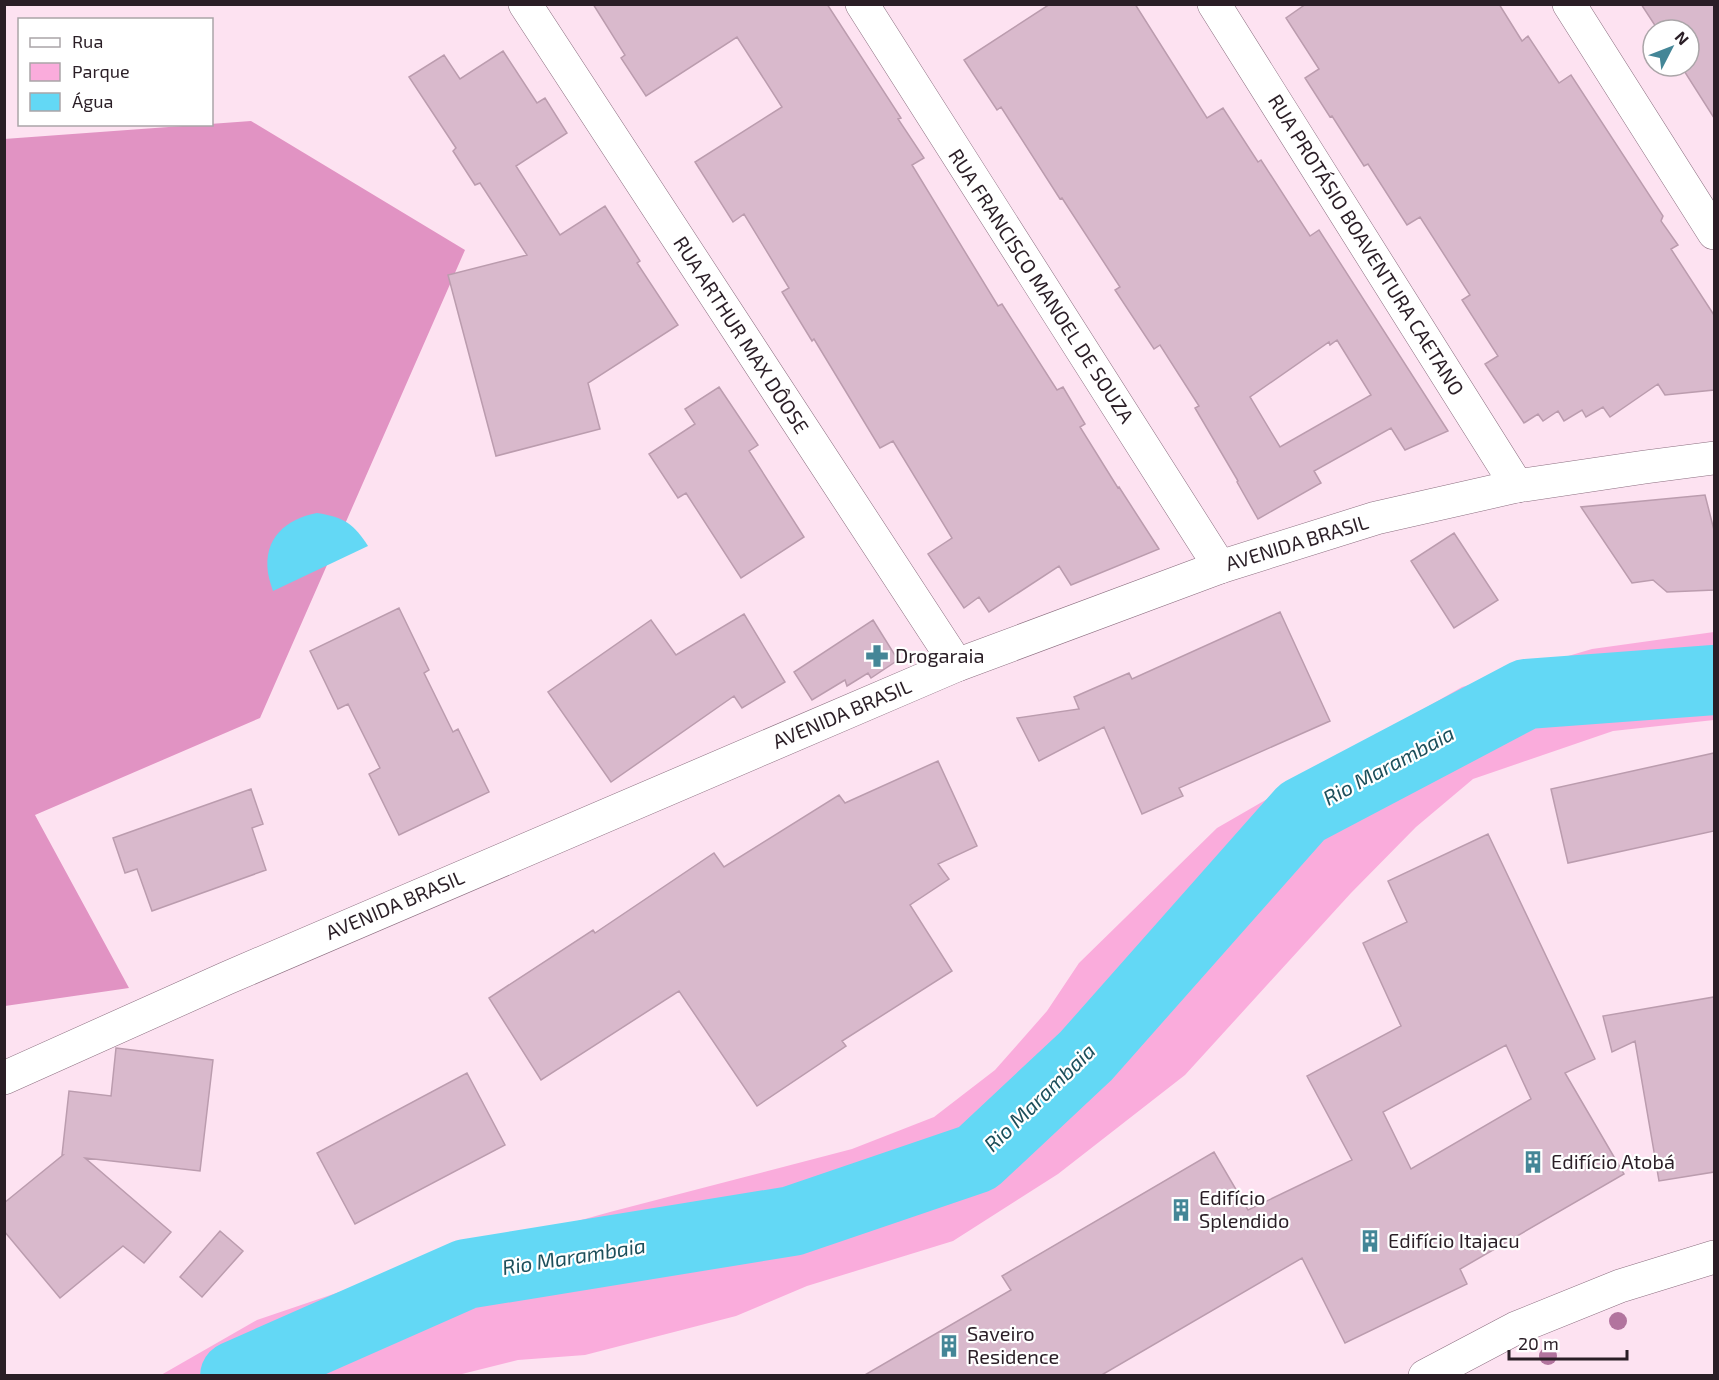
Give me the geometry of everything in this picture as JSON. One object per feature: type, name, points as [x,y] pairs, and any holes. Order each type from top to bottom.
[{"type":"street","name":"RUA ARTHUR MAX DÔOSE","points":[[525,4],[957,665]]},
{"type":"street","name":"RUA FRANCISCO MANOEL DE SOUZA","points":[[862,4],[1220,567]]},
{"type":"street","name":"RUA PROTÁSIO BOAVENTURA CAETANO","points":[[1214,4],[1517,486]]},
{"type":"street","points":[[1569,4],[1714,233]]},
{"type":"street","name":"AVENIDA BRASIL","points":[[4,1078],[227,978],[957,665],[1220,567],[1376,518],[1517,486],[1714,458]]},
{"type":"street","points":[[1425,1376],[1516,1328],[1620,1286],[1714,1257]]},
{"type":"green space","points":[[1714,632],[1714,720],[1613,731],[1473,779],[1416,827],[1351,893],[1185,1075],[1058,1174],[953,1241],[807,1286],[736,1316],[585,1355],[518,1360],[454,1376],[161,1375],[257,1320],[410,1268],[610,1212],[852,1149],[934,1117],[995,1070],[1047,1011],[1079,963],[1217,828],[1462,687],[1592,649]]},
{"type":"shaded area","points":[[251,121],[465,250],[260,718],[35,815],[129,988],[5,1006],[4,139],[182,126],[213,126],[213,124]]},
{"type":"water","points":[[317,513],[341,519],[358,532],[368,546],[273,591],[267,561],[273,540],[287,525]]},
{"type":"building","points":[[593,4],[827,4],[901,118],[898,119],[924,158],[912,165],[998,306],[1002,304],[1057,390],[1063,387],[1085,424],[1080,427],[1159,549],[1071,585],[1059,566],[989,612],[979,597],[964,608],[928,554],[952,538],[893,441],[880,448],[814,339],[812,341],[782,292],[789,288],[744,214],[733,222],[695,162],[782,107],[737,37],[646,96],[621,58],[625,55]]},
{"type":"building","points":[[1050,4],[1135,4],[1207,118],[1223,108],[1258,162],[1261,160],[1310,236],[1319,230],[1448,431],[1405,450],[1391,428],[1314,471],[1321,483],[1258,519],[1195,408],[1199,406],[1160,345],[1154,349],[1115,290],[1120,287],[1062,198],[1060,199],[1001,107],[997,110],[964,60]],"holes":[[[1337,340],[1371,395],[1280,447],[1250,397],[1329,342],[1330,345]]]},
{"type":"building","points":[[1306,4],[1499,4],[1522,41],[1528,36],[1559,83],[1571,75],[1663,216],[1661,221],[1678,245],[1671,249],[1714,315],[1714,390],[1665,395],[1658,384],[1610,417],[1603,407],[1586,417],[1582,410],[1564,421],[1558,411],[1543,421],[1538,414],[1524,423],[1485,364],[1498,356],[1462,300],[1470,295],[1420,217],[1407,225],[1368,164],[1364,166],[1305,78],[1319,69],[1286,18]]},
{"type":"building","points":[[1641,4],[1714,4],[1714,118],[1689,78],[1701,78],[1701,18],[1650,18]]},
{"type":"building","points":[[503,51],[537,103],[545,98],[567,133],[516,166],[560,235],[605,206],[640,261],[637,263],[678,325],[588,383],[600,429],[496,456],[448,275],[527,255],[480,183],[475,185],[453,151],[456,148],[409,77],[444,55],[460,79]]},
{"type":"building","points":[[719,387],[758,445],[749,451],[804,537],[741,578],[686,493],[678,498],[649,454],[695,424],[685,409]]},
{"type":"building","points":[[1705,495],[1714,530],[1714,590],[1667,592],[1653,580],[1632,583],[1581,507]]},
{"type":"building","points":[[1454,533],[1498,600],[1454,628],[1411,561]]},
{"type":"building","points":[[399,608],[429,670],[424,673],[453,732],[458,729],[489,792],[399,835],[369,774],[380,768],[348,704],[338,709],[310,651]]},
{"type":"building","points":[[1280,612],[1330,721],[1179,788],[1183,796],[1142,814],[1104,727],[1039,761],[1017,718],[1079,709],[1074,697],[1129,673],[1132,679]]},
{"type":"building","points":[[744,614],[785,682],[742,708],[734,696],[611,782],[548,692],[651,620],[676,655]]},
{"type":"building","points":[[873,620],[898,660],[871,678],[868,673],[847,686],[845,680],[812,700],[794,672]]},
{"type":"building","points":[[1714,753],[1714,831],[1568,863],[1551,789]]},
{"type":"building","points":[[938,761],[977,846],[938,864],[949,879],[910,905],[952,971],[842,1041],[846,1046],[757,1106],[679,991],[541,1080],[489,998],[593,930],[595,933],[714,853],[724,867],[839,795],[845,803]]},
{"type":"building","points":[[251,789],[263,824],[252,828],[266,870],[152,911],[137,869],[125,873],[113,838]]},
{"type":"building","points":[[1488,834],[1595,1059],[1565,1073],[1624,1174],[1460,1269],[1467,1284],[1345,1343],[1302,1258],[1100,1376],[863,1376],[1011,1290],[1002,1276],[1214,1152],[1248,1210],[1352,1160],[1307,1076],[1401,1026],[1363,943],[1407,922],[1388,881]],"holes":[[[1506,1045],[1531,1099],[1411,1169],[1383,1112]]]},
{"type":"building","points":[[1714,997],[1714,1172],[1659,1181],[1635,1041],[1612,1052],[1603,1016]]},
{"type":"building","points":[[116,1048],[213,1060],[200,1171],[85,1158],[171,1232],[144,1263],[123,1246],[60,1298],[4,1231],[4,1203],[63,1155],[69,1091],[111,1096]]},
{"type":"building","points":[[467,1073],[505,1145],[355,1224],[317,1153]]},
{"type":"building","points":[[220,1231],[243,1251],[202,1297],[180,1277]]},
{"type":"waterway","name":"Rio Marambaia","points":[[235,1376],[466,1274],[792,1221],[977,1158],[1086,1056],[1302,812],[1526,694],[1714,680]]},
{"type":"place","name":"Drogaraia","points":[[877,656]]},
{"type":"place","name":"Edifício Atobá","points":[[1533,1162]]},
{"type":"place","name":"Edifício Splendido","points":[[1181,1210]]},
{"type":"place","name":"Edifício Itajacu","points":[[1370,1241]]},
{"type":"place","name":"Saveiro Residence","points":[[949,1346]]}]
